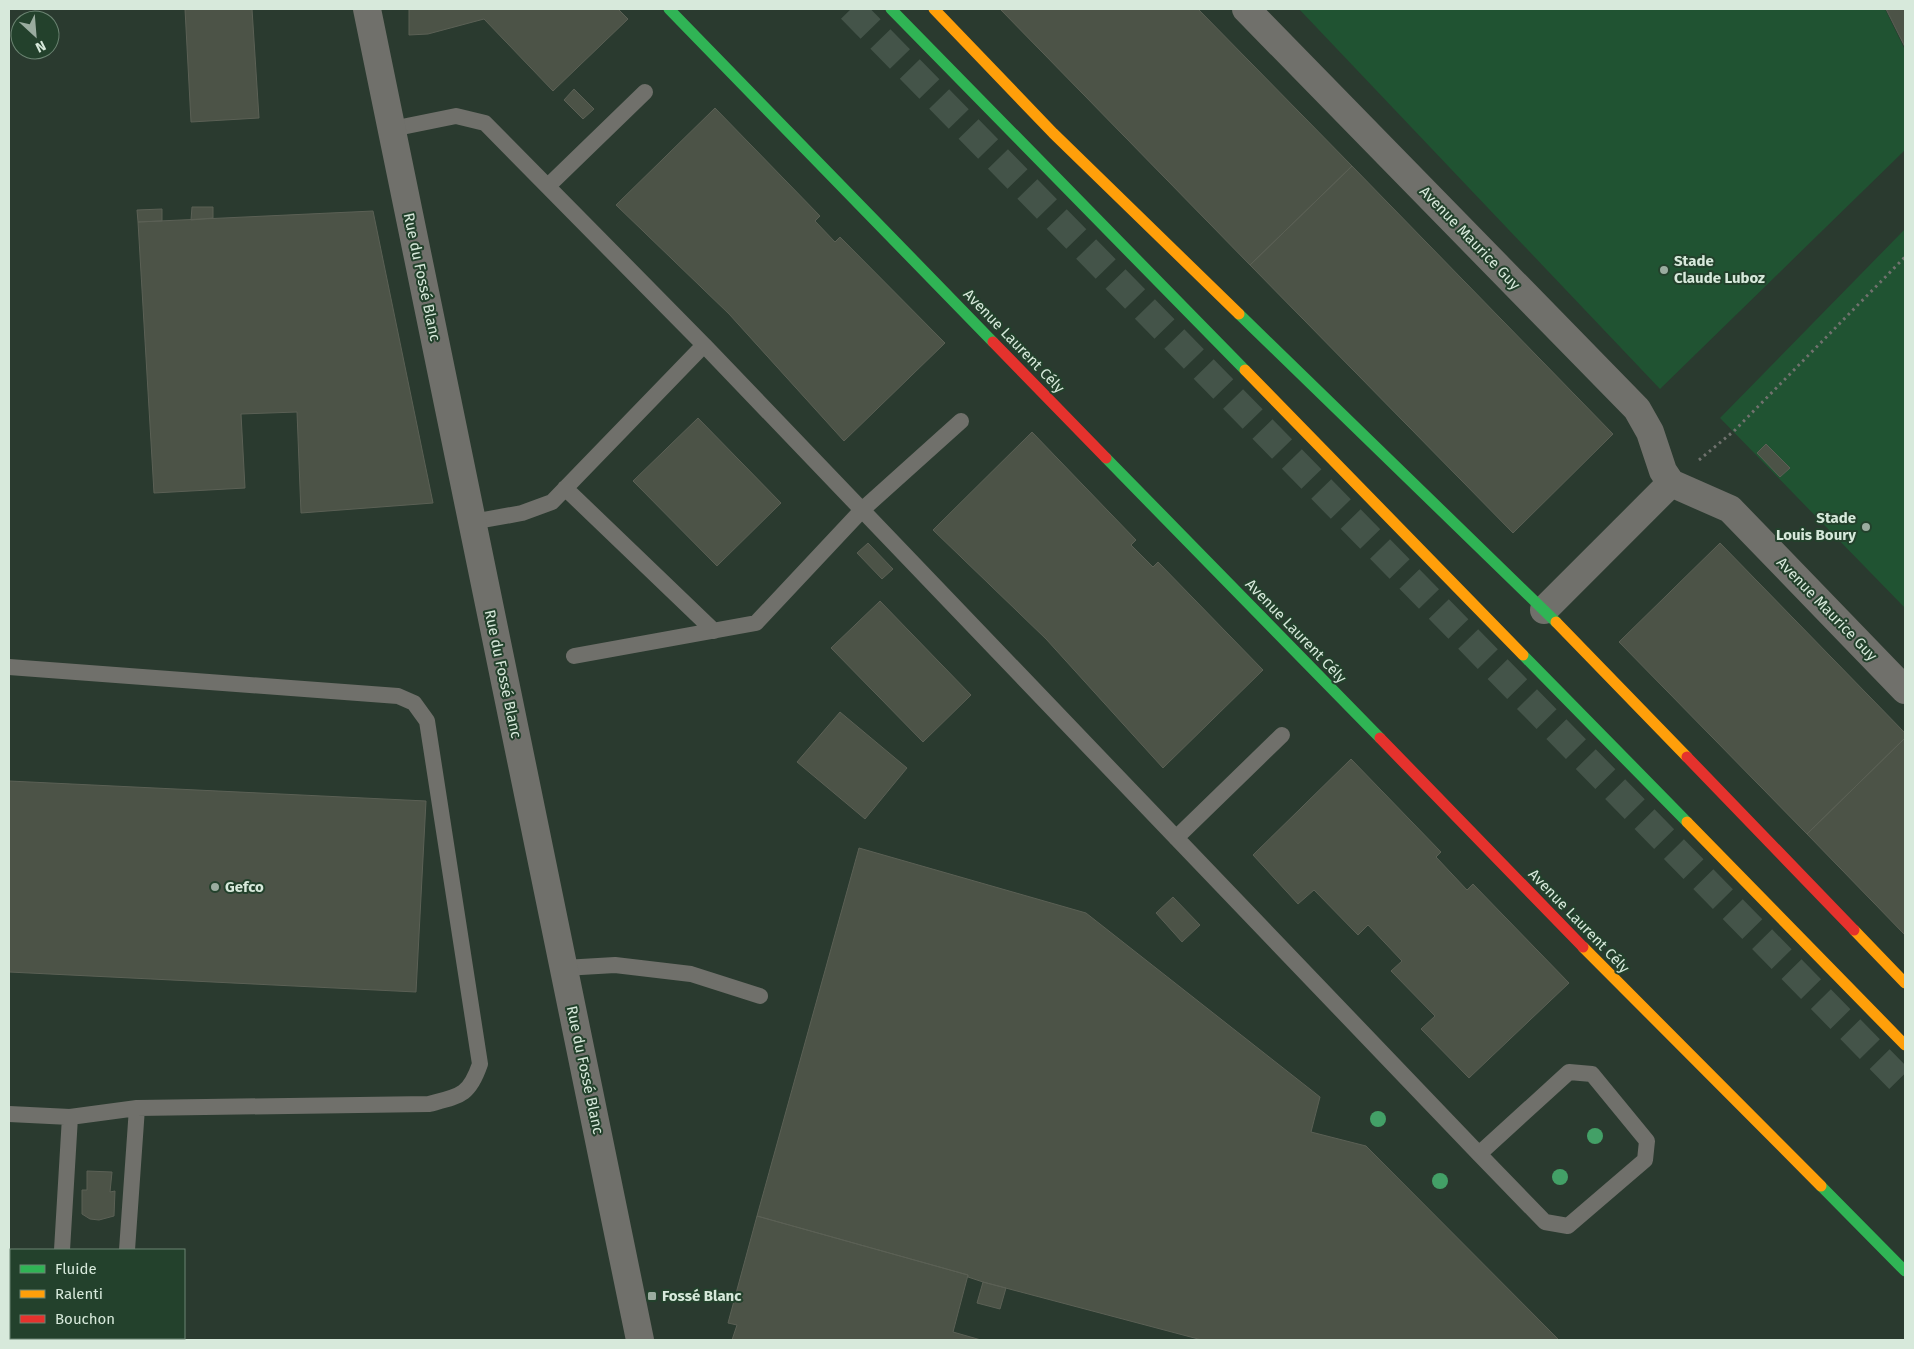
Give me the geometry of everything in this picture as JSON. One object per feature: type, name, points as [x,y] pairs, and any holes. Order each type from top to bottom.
[{"type":"main road","name":"Avenue Laurent Cély","points":[[670,9],[1583,947],[1905,1271]]},
{"type":"main road","points":[[891,9],[1905,1045]]},
{"type":"main road","points":[[934,9],[1053,133],[1544,610],[1905,983]]},
{"type":"street","name":"Rue du Fossé Blanc","points":[[367,9],[640,1340]]},
{"type":"street","name":"Avenue Maurice Guy","points":[[1246,9],[1637,409],[1650,432],[1663,470],[1671,483],[1730,509],[1905,690]]},
{"type":"street","points":[[1544,610],[1671,483]]},
{"type":"lane","points":[[548,186],[645,92]]},
{"type":"lane","points":[[392,129],[456,116],[485,123],[704,345],[1545,1222],[1568,1226],[1645,1160],[1647,1141],[1592,1074],[1568,1072],[1480,1154]]},
{"type":"lane","points":[[472,522],[522,513],[552,502],[704,345]]},
{"type":"lane","points":[[574,656],[756,623],[862,510],[961,421]]},
{"type":"lane","points":[[565,488],[714,631]]},
{"type":"lane","points":[[9,667],[398,696],[414,702],[427,720],[480,1064],[472,1086],[457,1097],[429,1104],[137,1108],[70,1117],[9,1114]]},
{"type":"lane","points":[[1176,838],[1282,735]]},
{"type":"lane","points":[[564,968],[615,965],[691,974],[760,996]]},
{"type":"lane","points":[[128,1249],[137,1108]]},
{"type":"lane","points":[[62,1249],[70,1117]]},
{"type":"path","points":[[1671,483],[1734,431],[1905,257]]},
{"type":"green space","name":"Stade Claude Luboz","points":[[1299,9],[1885,9],[1905,50],[1905,150],[1660,389]]},
{"type":"green space","name":"Stade Louis Boury","points":[[1905,229],[1905,608],[1720,418]]},
{"type":"building","points":[[185,9],[252,9],[259,118],[191,122]]},
{"type":"building","points":[[409,9],[618,9],[628,19],[553,91],[484,19],[428,34],[409,35]]},
{"type":"building","points":[[1000,9],[1198,9],[1352,166],[1250,265]]},
{"type":"building","points":[[1886,9],[1905,9],[1905,47]]},
{"type":"building","points":[[574,89],[594,109],[583,119],[564,100]]},
{"type":"building","points":[[715,108],[820,216],[815,221],[835,242],[840,237],[945,343],[844,441],[729,314],[616,205]]},
{"type":"building","points":[[1352,166],[1613,434],[1513,533],[1250,265]]},
{"type":"building","points":[[192,207],[213,207],[213,218],[191,220]]},
{"type":"building","points":[[162,209],[162,221],[138,222],[137,210]]},
{"type":"building","points":[[373,211],[433,503],[301,513],[297,412],[241,414],[245,488],[154,493],[138,222]]},
{"type":"building","points":[[698,418],[781,503],[717,566],[633,481]]},
{"type":"building","points":[[1032,432],[1136,540],[1131,545],[1153,567],[1158,562],[1263,670],[1163,768],[1046,639],[933,530]]},
{"type":"building","points":[[1766,444],[1790,468],[1780,477],[1757,453]]},
{"type":"building","points":[[868,543],[893,569],[882,579],[857,553]]},
{"type":"building","points":[[1720,543],[1905,733],[1905,738],[1807,834],[1619,642]]},
{"type":"building","points":[[880,601],[971,695],[923,742],[831,648]]},
{"type":"building","points":[[840,712],[907,768],[865,819],[797,762]]},
{"type":"building","points":[[1905,738],[1905,935],[1807,834]]},
{"type":"building","points":[[1351,759],[1441,852],[1436,857],[1467,890],[1473,884],[1569,983],[1469,1078],[1421,1029],[1435,1016],[1391,971],[1402,961],[1368,925],[1358,935],[1314,890],[1298,904],[1253,855]]},
{"type":"building","name":"Gefco","points":[[9,781],[426,801],[416,992],[9,972]]},
{"type":"building","points":[[859,848],[1086,913],[1320,1097],[1311,1132],[1366,1146],[1559,1340],[1202,1340],[983,1282],[968,1277],[968,1275],[757,1216]]},
{"type":"building","points":[[1173,897],[1200,925],[1182,942],[1156,913]]},
{"type":"building","points":[[87,1171],[112,1172],[110,1192],[115,1191],[114,1216],[99,1220],[90,1219],[82,1214],[82,1190],[87,1190]]},
{"type":"building","points":[[757,1216],[968,1275],[953,1332],[981,1340],[732,1340],[737,1325],[728,1323]]},
{"type":"building","points":[[983,1282],[1006,1288],[1000,1309],[977,1303]]},
{"type":"tunnel","points":[[851,9],[1905,1085]]},
{"type":"traffic: fast","points":[[669,9],[993,342]]},
{"type":"traffic: fast","points":[[891,9],[1245,370]]},
{"type":"traffic: fast","points":[[1239,314],[1556,622]]},
{"type":"traffic: fast","points":[[1106,458],[1380,738]]},
{"type":"traffic: fast","points":[[1523,655],[1687,822]]},
{"type":"traffic: fast","points":[[1821,1186],[1905,1271]]},
{"type":"traffic: slow","points":[[934,9],[1053,133],[1239,314]]},
{"type":"traffic: slow","points":[[1245,370],[1523,655]]},
{"type":"traffic: slow","points":[[1556,622],[1687,757]]},
{"type":"traffic: slow","points":[[1687,822],[1905,1045]]},
{"type":"traffic: slow","points":[[1854,930],[1905,983]]},
{"type":"traffic: slow","points":[[1583,947],[1821,1186]]},
{"type":"traffic: jam","points":[[993,342],[1106,458]]},
{"type":"traffic: jam","points":[[1380,738],[1583,947]]},
{"type":"traffic: jam","points":[[1687,757],[1854,930]]},
{"type":"place","name":"Stade Claude Luboz","points":[[1664,270]]},
{"type":"place","name":"Stade Louis Boury","points":[[1866,527]]},
{"type":"place","name":"Gefco","points":[[215,887]]},
{"type":"place","name":"Fossé Blanc","points":[[652,1296]]}]
